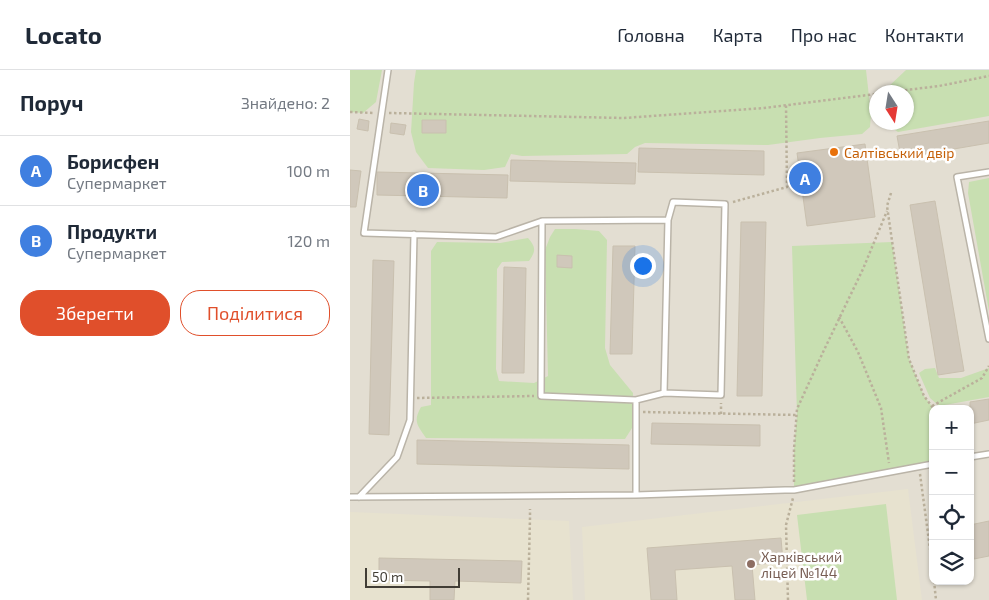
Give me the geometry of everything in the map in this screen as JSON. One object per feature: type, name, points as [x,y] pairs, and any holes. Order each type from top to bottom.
[{"type":"lane","points":[[388,70],[364,232],[496,236],[542,221],[668,220]]},
{"type":"lane","points":[[989,172],[957,177],[989,339]]},
{"type":"lane","points":[[542,221],[541,396],[636,400],[664,393],[721,395],[725,204],[673,202],[668,220],[664,393]]},
{"type":"lane","points":[[359,497],[397,457],[410,420],[414,234]]},
{"type":"lane","points":[[636,400],[636,495]]},
{"type":"lane","points":[[974,456],[989,454]]},
{"type":"lane","points":[[350,497],[636,495],[794,490],[929,465]]},
{"type":"path","points":[[914,89],[989,76]]},
{"type":"path","points":[[350,112],[624,118],[764,108],[869,95]]},
{"type":"path","points":[[725,204],[787,186],[786,105]]},
{"type":"path","points":[[891,193],[886,206],[910,359],[924,396],[931,405]]},
{"type":"path","points":[[788,600],[786,525],[794,490],[794,449],[797,409],[863,269],[887,211]]},
{"type":"path","points":[[840,317],[858,352],[881,408],[891,472]]},
{"type":"path","points":[[938,405],[982,378],[989,366]]},
{"type":"path","points":[[410,398],[541,396]]},
{"type":"path","points":[[636,412],[796,415]]},
{"type":"path","points":[[920,467],[929,540]]},
{"type":"path","points":[[528,600],[530,509]]},
{"type":"path","points":[[934,585],[936,600]]},
{"type":"shaded area","points":[[350,70],[989,70],[989,600],[350,600]]},
{"type":"shaded area","name":"Харківський ліцей №144","points":[[908,489],[922,600],[585,600],[582,527]]},
{"type":"shaded area","points":[[350,512],[569,521],[573,600],[350,600]]},
{"type":"green space","points":[[350,70],[382,70],[376,102],[363,113],[350,112]]},
{"type":"green space","points":[[416,70],[866,70],[869,96],[869,128],[862,134],[768,145],[645,143],[635,147],[627,154],[522,156],[511,154],[505,167],[484,170],[428,168],[416,152],[411,132]]},
{"type":"green space","points":[[906,70],[989,70],[989,116],[914,129],[914,85],[890,85]]},
{"type":"green space","points":[[989,178],[989,311],[968,193],[969,182]]},
{"type":"green space","points":[[555,229],[599,231],[607,240],[605,348],[610,365],[633,393],[632,428],[625,439],[426,438],[418,426],[417,416],[421,407],[431,405],[431,251],[437,242],[500,243],[528,238],[531,241],[534,249],[529,261],[502,262],[497,269],[496,369],[499,381],[534,383],[548,376],[545,250]]},
{"type":"green space","points":[[892,242],[909,359],[924,396],[931,405],[929,405],[929,465],[794,490],[794,449],[797,415],[792,246]]},
{"type":"green space","points":[[935,368],[939,378],[961,378],[989,368],[989,397],[938,405],[930,398],[919,373],[925,369]]},
{"type":"green space","points":[[886,504],[897,600],[807,600],[797,515]]},
{"type":"building","points":[[359,119],[369,121],[368,131],[357,129]]},
{"type":"building","points":[[422,120],[446,120],[446,133],[422,133]]},
{"type":"building","points":[[989,121],[989,143],[901,158],[897,136]]},
{"type":"building","points":[[391,123],[406,125],[404,135],[390,133]]},
{"type":"building","points":[[865,144],[875,217],[807,226],[797,153]]},
{"type":"building","points":[[639,148],[764,151],[764,175],[638,172]]},
{"type":"building","points":[[511,160],[636,163],[635,184],[510,181]]},
{"type":"building","points":[[350,170],[361,171],[356,207],[350,207]]},
{"type":"building","points":[[377,172],[508,175],[507,198],[377,195]]},
{"type":"building","points":[[935,201],[964,371],[938,375],[910,205]]},
{"type":"building","points":[[741,222],[766,222],[762,396],[737,396]]},
{"type":"building","points":[[613,246],[635,246],[632,354],[610,354]]},
{"type":"building","points":[[557,255],[572,256],[572,268],[557,267]]},
{"type":"building","points":[[373,260],[394,261],[389,435],[369,434]]},
{"type":"building","points":[[504,267],[526,268],[524,373],[502,373]]},
{"type":"building","points":[[989,399],[989,420],[974,423],[974,405],[970,405],[970,402]]},
{"type":"building","points":[[652,423],[760,425],[760,446],[651,444]]},
{"type":"building","points":[[417,440],[629,445],[629,469],[417,464]]},
{"type":"building","points":[[989,521],[989,556],[974,559],[974,524]]},
{"type":"building","points":[[781,538],[783,562],[752,565],[755,600],[735,600],[732,566],[675,570],[677,600],[651,600],[647,548]]},
{"type":"building","points":[[379,558],[522,561],[521,583],[455,581],[454,600],[430,600],[430,581],[379,580]]},
{"type":"place","name":"Салтівський двір","points":[[834,152]]},
{"type":"place","name":"Борисфен","points":[[805,178]]},
{"type":"place","name":"Продукти","points":[[423,190]]},
{"type":"place","name":"Харківський ліцей №144","points":[[751,564]]}]
